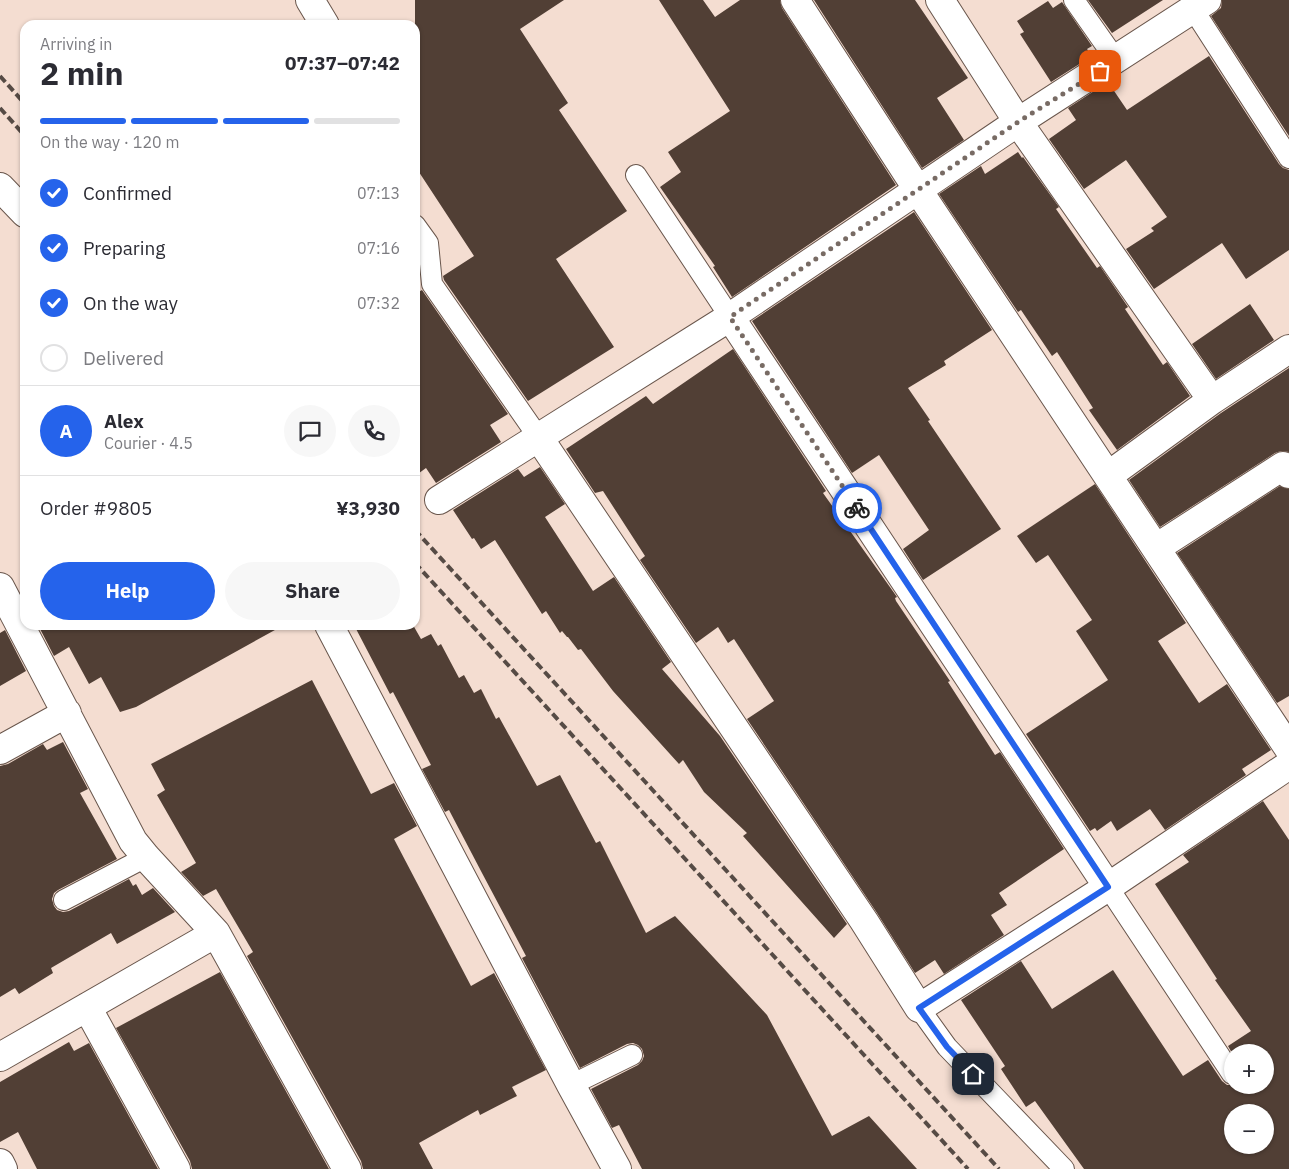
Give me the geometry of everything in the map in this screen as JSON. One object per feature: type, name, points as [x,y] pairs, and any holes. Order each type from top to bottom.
[{"type":"street","points":[[310,0],[322,20]]},
{"type":"street","points":[[795,0],[918,190],[1109,475],[1289,750]]},
{"type":"street","points":[[940,0],[1018,122],[1212,400]]},
{"type":"street","points":[[439,500],[730,317],[1018,122],[1200,4]]},
{"type":"street","points":[[0,187],[20,208]]},
{"type":"street","points":[[730,317],[1108,887]]},
{"type":"street","points":[[1109,475],[1212,400],[1289,349]]},
{"type":"street","points":[[539,438],[859,912],[919,1008],[1108,887],[1289,766]]},
{"type":"street","points":[[1156,548],[1284,466],[1289,474]]},
{"type":"street","points":[[0,587],[20,625]]},
{"type":"street","points":[[23,630],[134,840],[146,857],[216,933],[347,1169]]},
{"type":"street","points":[[332,630],[617,1169]]},
{"type":"street","points":[[0,750],[67,713]]},
{"type":"street","points":[[0,1057],[216,933]]},
{"type":"street","points":[[87,1007],[176,1169]]},
{"type":"street","points":[[0,1163],[3,1169]]},
{"type":"lane","points":[[1074,0],[1116,60]]},
{"type":"lane","points":[[1200,4],[1289,158]]},
{"type":"lane","points":[[636,175],[730,317]]},
{"type":"lane","points":[[420,232],[428,243],[432,284],[539,438]]},
{"type":"lane","points":[[64,900],[146,857]]},
{"type":"lane","points":[[1108,887],[1224,1062]]},
{"type":"lane","points":[[919,1008],[947,1047],[1064,1169]]},
{"type":"lane","points":[[571,1085],[632,1055]]},
{"type":"building","points":[[415,0],[564,0],[520,29],[568,103],[559,110],[627,211],[556,259],[614,347],[528,401],[444,280],[443,276],[474,256],[420,174],[420,20],[415,20]]},
{"type":"building","points":[[659,0],[703,0],[715,17],[740,0],[780,0],[782,8],[896,185],[732,297],[713,267],[715,266],[660,187],[681,172],[668,152],[730,111]]},
{"type":"building","points":[[814,0],[915,0],[968,78],[937,98],[964,140],[922,168]]},
{"type":"building","points":[[1088,0],[1163,0],[1112,33]]},
{"type":"building","points":[[1222,0],[1289,0],[1289,136],[1211,16],[1221,8]]},
{"type":"building","points":[[1048,1],[1053,8],[1062,2],[1092,46],[1087,49],[1092,56],[1051,82],[1020,34],[1024,32],[1017,21]]},
{"type":"building","points":[[1209,56],[1279,164],[1289,170],[1289,250],[1246,279],[1222,243],[1154,289],[1126,249],[1154,231],[1151,228],[1167,217],[1126,160],[1084,189],[1049,139],[1076,120],[1068,108],[1108,82],[1127,110]]},
{"type":"building","points":[[1018,152],[1059,207],[1056,209],[1097,268],[1100,266],[1128,307],[1125,309],[1163,365],[1167,362],[1190,396],[1117,450],[1089,410],[1093,408],[1057,352],[1052,356],[1021,310],[1018,312],[939,194],[981,166],[985,174]]},
{"type":"building","points":[[914,212],[992,330],[944,361],[946,365],[908,388],[1001,529],[923,580],[903,549],[929,530],[879,455],[852,473],[752,321]]},
{"type":"building","points":[[422,290],[508,414],[490,425],[501,442],[436,483],[426,468],[420,472],[420,291]]},
{"type":"building","points":[[1250,304],[1274,340],[1216,379],[1192,344]]},
{"type":"building","points":[[733,349],[826,491],[823,493],[897,597],[895,598],[896,601],[950,681],[948,682],[995,755],[1000,752],[1064,849],[999,893],[1007,905],[991,915],[1004,935],[944,974],[935,960],[915,973],[747,719],[774,701],[734,639],[728,643],[718,627],[696,643],[640,560],[645,556],[603,491],[595,493],[566,449],[646,396],[653,404]]},
{"type":"building","points":[[1289,368],[1289,452],[1281,451],[1275,453],[1160,527],[1129,480],[1221,413]]},
{"type":"building","points":[[540,467],[565,504],[545,517],[593,591],[614,577],[671,662],[662,669],[720,736],[847,924],[834,938],[743,836],[747,833],[704,792],[683,760],[679,764],[613,691],[581,649],[578,650],[562,631],[560,633],[546,611],[542,614],[495,540],[481,549],[453,510],[518,469],[524,477]]},
{"type":"building","points":[[1095,484],[1186,623],[1158,641],[1199,703],[1227,684],[1271,750],[1242,769],[1246,775],[1165,830],[1150,809],[1117,831],[1111,821],[1097,831],[1095,828],[1090,831],[1026,734],[1108,680],[1076,631],[1092,620],[1048,555],[1036,563],[1017,536]]},
{"type":"building","points":[[1280,486],[1289,489],[1289,696],[1277,703],[1177,553]]},
{"type":"building","points":[[5,630],[26,671],[0,686],[0,633]]},
{"type":"building","points":[[41,630],[275,630],[136,707],[120,712],[101,677],[89,684],[69,647],[54,656]]},
{"type":"building","points":[[357,630],[416,630],[421,639],[431,634],[438,646],[441,644],[459,678],[464,675],[474,693],[481,689],[496,719],[499,717],[537,786],[560,775],[596,843],[600,841],[646,933],[675,916],[767,1015],[832,1136],[869,1116],[917,1169],[642,1169],[619,1125],[612,1128],[591,1089],[638,1065],[644,1056],[642,1049],[633,1043],[627,1044],[580,1068],[522,958],[526,956],[449,810],[445,812],[422,769],[431,765],[393,692],[390,694]]},
{"type":"building","points":[[312,680],[371,794],[394,783],[417,826],[394,839],[471,986],[494,973],[546,1070],[512,1087],[517,1096],[480,1115],[478,1110],[419,1143],[433,1169],[363,1169],[361,1161],[247,956],[253,952],[216,889],[203,896],[181,872],[196,863],[157,795],[165,790],[151,764]]},
{"type":"building","points":[[63,742],[88,789],[80,793],[117,859],[58,890],[54,893],[52,899],[54,906],[57,910],[63,912],[69,911],[129,879],[133,886],[136,884],[142,895],[153,888],[175,912],[117,944],[111,933],[51,968],[53,973],[19,994],[15,988],[0,997],[0,766],[8,764],[43,744],[47,750]]},
{"type":"building","points":[[1263,801],[1289,840],[1289,1169],[1084,1169],[1035,1101],[1026,1107],[1001,1069],[1005,1066],[961,1000],[1021,961],[1052,1009],[1113,970],[1183,1076],[1208,1060],[1224,1083],[1224,1094],[1274,1094],[1274,1044],[1231,1044],[1251,1031],[1215,980],[1217,979],[1155,884],[1189,862],[1183,855]]},
{"type":"building","points":[[220,972],[329,1169],[192,1169],[190,1161],[116,1028]]},
{"type":"building","points":[[69,1042],[74,1051],[89,1043],[158,1169],[37,1169],[18,1132],[0,1142],[0,1082]]},
{"type":"railway","points":[[0,76],[20,98]]},
{"type":"railway","points":[[0,108],[20,130]]},
{"type":"railway","points":[[420,535],[999,1169]]},
{"type":"railway","points":[[420,568],[968,1169]]},
{"type":"way so far","points":[[857,508],[730,317],[1018,122],[1100,71]]},
{"type":"route","points":[[857,508],[1108,887],[919,1008],[947,1047],[973,1074]]}]
